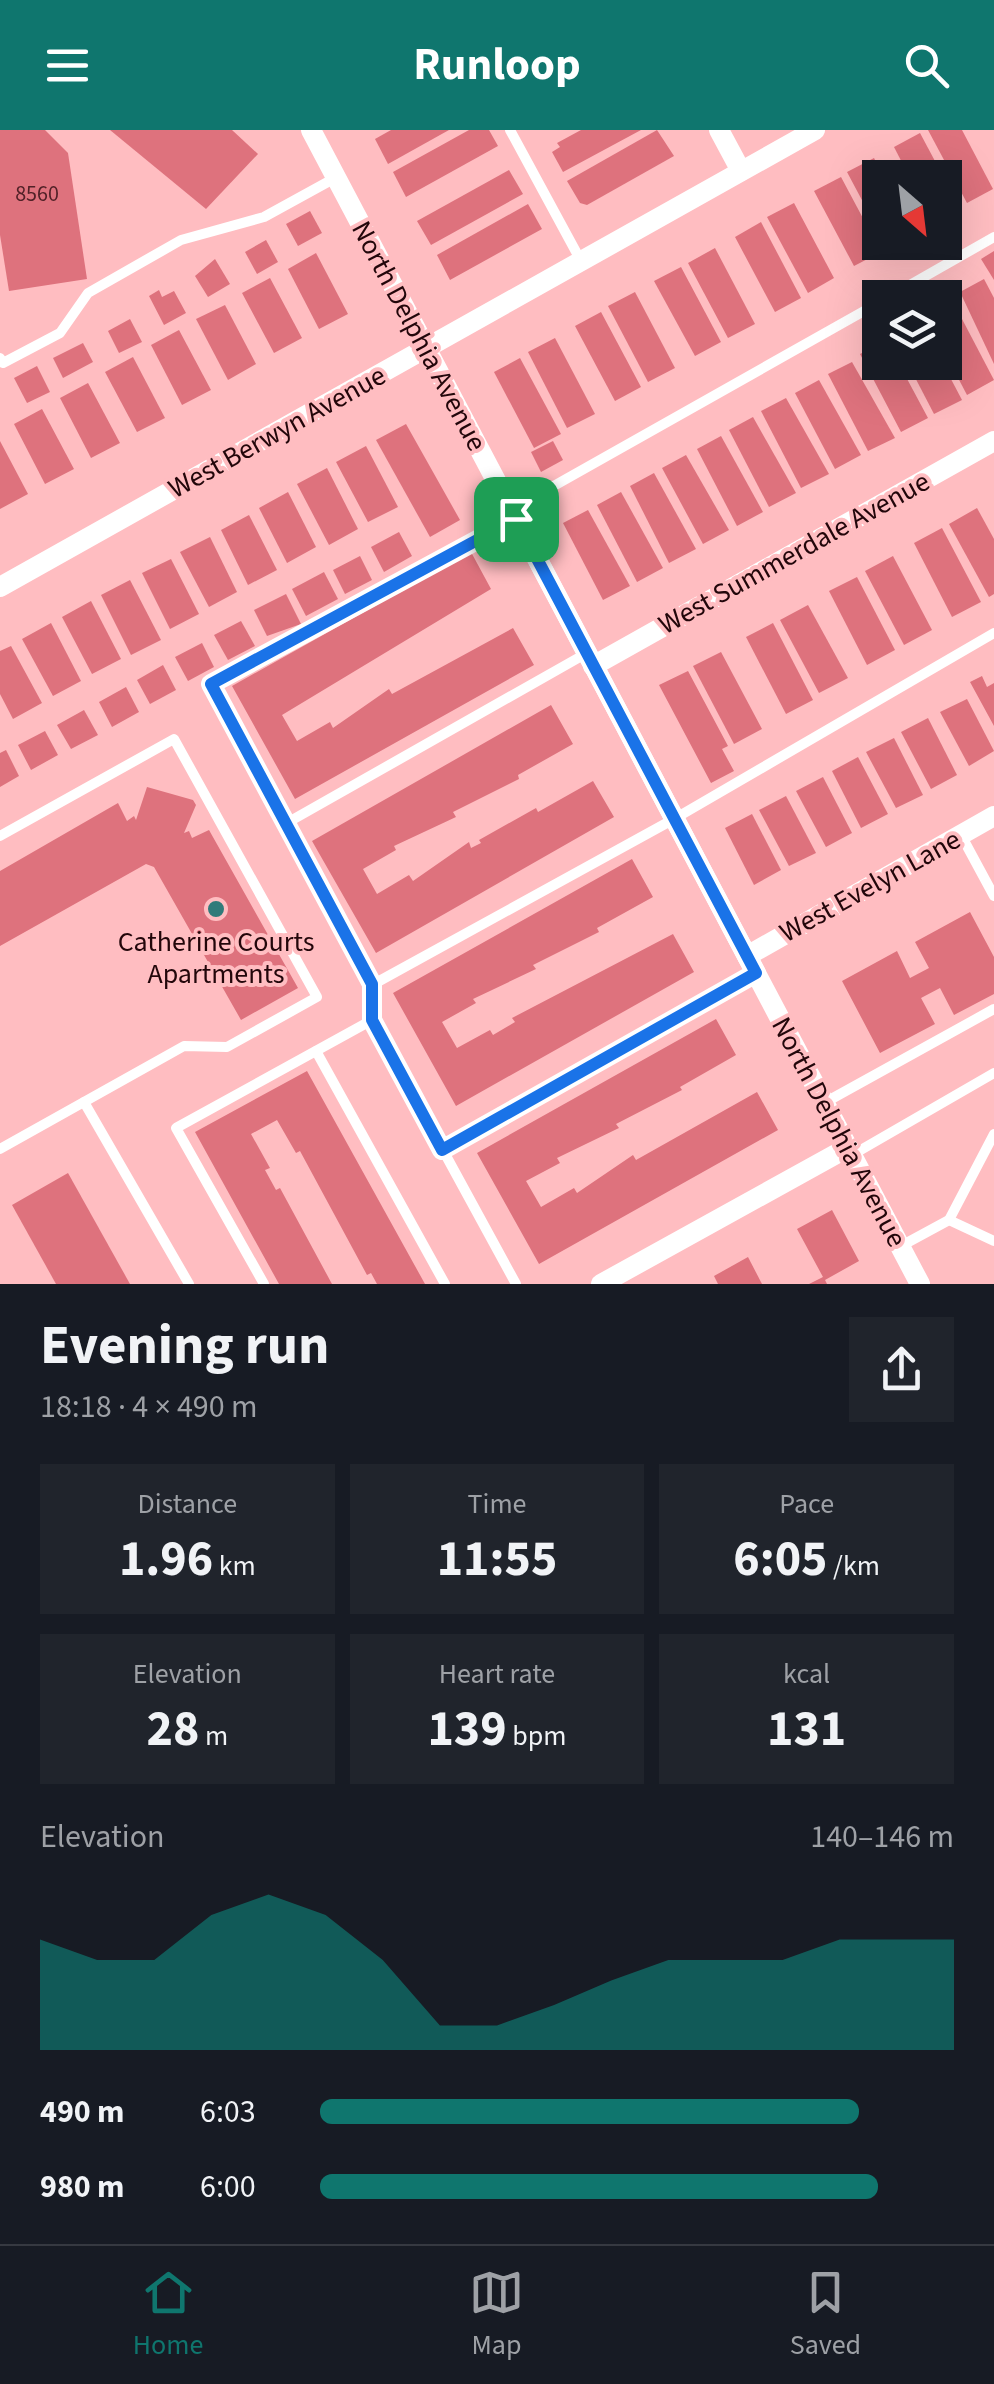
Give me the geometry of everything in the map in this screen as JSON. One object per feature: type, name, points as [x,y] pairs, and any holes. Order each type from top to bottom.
[{"type":"street","name":"North Delphia Avenue","points":[[310,130],[920,1284]]},
{"type":"street","points":[[720,130],[741,171]]},
{"type":"street","name":"West Berwyn Avenue","points":[[0,587],[815,130]]},
{"type":"street","name":"West Summerdale Avenue","points":[[590,660],[994,440]]},
{"type":"street","name":"West Evelyn Lane","points":[[751,965],[994,816]]},
{"type":"street","points":[[601,1284],[850,1151]]},
{"type":"lane","points":[[510,130],[581,262]]},
{"type":"lane","points":[[1,361],[60,333],[88,293],[181,240],[264,217],[336,178]]},
{"type":"lane","points":[[920,280],[994,238]]},
{"type":"lane","points":[[516,1284],[372,1020],[372,984],[211,684],[862,312]]},
{"type":"lane","points":[[372,984],[674,818],[994,633]]},
{"type":"lane","points":[[285,824],[590,660]]},
{"type":"lane","points":[[0,836],[174,740],[317,997],[228,1047],[184,1046],[0,1149]]},
{"type":"lane","points":[[961,835],[994,896]]},
{"type":"lane","points":[[442,1150],[751,965]]},
{"type":"lane","points":[[824,1103],[994,1009]]},
{"type":"lane","points":[[264,1284],[176,1128],[372,1020]]},
{"type":"lane","points":[[316,1051],[444,1284]]},
{"type":"lane","points":[[850,1151],[994,1073]]},
{"type":"lane","points":[[84,1102],[189,1284]]},
{"type":"lane","points":[[900,1247],[948,1220],[994,1134]]},
{"type":"lane","points":[[948,1220],[994,1241]]},
{"type":"building","points":[[0,130],[45,130],[68,153],[87,279],[9,291],[0,235]]},
{"type":"building","points":[[110,130],[232,130],[258,154],[206,209]]},
{"type":"building","points":[[391,130],[449,130],[388,164],[375,139]]},
{"type":"building","points":[[469,130],[489,130],[498,146],[406,197],[393,172]]},
{"type":"building","points":[[581,130],[641,130],[563,172],[552,152],[560,147],[557,143]]},
{"type":"building","points":[[657,130],[674,156],[587,205],[580,203],[567,181]]},
{"type":"building","points":[[928,130],[962,130],[993,189],[967,203],[962,194],[962,160],[944,160]]},
{"type":"building","points":[[920,133],[934,160],[901,160],[894,147]]},
{"type":"building","points":[[862,164],[862,200],[847,172]]},
{"type":"building","points":[[509,170],[523,194],[431,245],[417,221]]},
{"type":"building","points":[[841,177],[862,216],[862,260],[866,260],[854,266],[814,191]]},
{"type":"building","points":[[794,203],[834,278],[808,293],[767,217]]},
{"type":"building","points":[[528,204],[542,229],[450,280],[437,255]]},
{"type":"building","points":[[310,211],[322,233],[298,246],[286,224]]},
{"type":"building","points":[[761,222],[801,298],[775,312],[735,237]]},
{"type":"building","points":[[266,240],[278,262],[257,274],[245,252]]},
{"type":"building","points":[[715,248],[755,324],[728,338],[688,263]]},
{"type":"building","points":[[994,251],[994,280],[981,259]]},
{"type":"building","points":[[316,253],[348,314],[319,329],[288,269]]},
{"type":"building","points":[[215,259],[230,284],[208,297],[195,276]]},
{"type":"building","points":[[681,267],[721,342],[695,356],[654,281]]},
{"type":"building","points":[[270,278],[302,338],[274,353],[242,293]]},
{"type":"building","points":[[984,279],[994,298],[994,364],[962,296],[962,291]]},
{"type":"building","points":[[159,290],[162,297],[174,291],[186,313],[164,325],[149,296]]},
{"type":"building","points":[[635,292],[675,368],[648,382],[608,306]]},
{"type":"building","points":[[225,305],[256,364],[228,380],[196,319]]},
{"type":"building","points":[[601,312],[641,387],[615,401],[575,326]]},
{"type":"building","points":[[130,319],[142,342],[119,353],[108,331]]},
{"type":"building","points":[[962,319],[994,380],[967,395],[959,380]]},
{"type":"building","points":[[179,330],[211,390],[182,405],[151,345]]},
{"type":"building","points":[[555,338],[595,414],[567,428],[528,352]]},
{"type":"building","points":[[83,343],[93,362],[63,378],[53,358]]},
{"type":"building","points":[[133,357],[165,418],[137,432],[105,372]]},
{"type":"building","points":[[520,358],[561,434],[534,448],[494,372]]},
{"type":"building","points":[[852,362],[895,438],[868,451],[828,374]]},
{"type":"building","points":[[37,366],[50,392],[27,403],[14,378]]},
{"type":"building","points":[[819,380],[861,455],[835,469],[795,393]]},
{"type":"building","points":[[874,380],[908,380],[928,418],[901,432]]},
{"type":"building","points":[[916,380],[951,380],[962,400],[934,414]]},
{"type":"building","points":[[88,383],[120,443],[91,458],[60,398]]},
{"type":"building","points":[[786,398],[829,474],[801,488],[761,411]]},
{"type":"building","points":[[42,409],[74,469],[45,484],[14,424]]},
{"type":"building","points":[[753,417],[796,493],[769,507],[729,430]]},
{"type":"building","points":[[406,424],[460,520],[430,537],[376,440]]},
{"type":"building","points":[[721,436],[763,512],[737,526],[697,449]]},
{"type":"building","points":[[0,441],[28,494],[0,509]]},
{"type":"building","points":[[553,441],[563,460],[541,472],[531,452]]},
{"type":"building","points":[[366,446],[398,507],[368,522],[336,462]]},
{"type":"building","points":[[686,455],[729,530],[703,544],[662,468]]},
{"type":"building","points":[[327,468],[358,529],[329,545],[297,484]]},
{"type":"building","points":[[654,473],[696,549],[669,563],[630,486]]},
{"type":"building","points":[[288,492],[316,547],[287,563],[259,508]]},
{"type":"building","points":[[621,492],[663,568],[637,582],[597,505]]},
{"type":"building","points":[[977,508],[994,539],[994,594],[989,597],[949,524]]},
{"type":"building","points":[[588,510],[630,586],[603,600],[563,523]]},
{"type":"building","points":[[249,515],[277,570],[248,585],[221,530]]},
{"type":"building","points":[[942,528],[981,602],[952,617],[914,543]]},
{"type":"building","points":[[399,532],[412,556],[384,572],[371,547]]},
{"type":"building","points":[[210,537],[237,592],[209,607],[180,552]]},
{"type":"building","points":[[471,552],[491,589],[282,715],[297,741],[330,722],[333,728],[389,689],[392,694],[513,628],[534,665],[295,799],[232,686]]},
{"type":"building","points":[[360,556],[372,580],[345,594],[333,570]]},
{"type":"building","points":[[893,556],[932,630],[904,645],[865,571]]},
{"type":"building","points":[[171,559],[199,614],[170,629],[142,573]]},
{"type":"building","points":[[324,572],[338,599],[306,616],[292,589]]},
{"type":"building","points":[[857,577],[895,650],[867,665],[829,591]]},
{"type":"building","points":[[130,580],[161,640],[131,655],[101,595]]},
{"type":"building","points":[[286,594],[301,624],[267,636],[254,610]]},
{"type":"building","points":[[91,601],[121,659],[92,674],[62,617]]},
{"type":"building","points":[[808,605],[848,678],[819,693],[780,620]]},
{"type":"building","points":[[241,621],[255,646],[228,660],[214,635]]},
{"type":"building","points":[[51,623],[81,681],[53,696],[22,639]]},
{"type":"building","points":[[773,623],[813,700],[786,714],[746,637]]},
{"type":"building","points":[[202,643],[214,667],[188,681],[175,657]]},
{"type":"building","points":[[11,646],[42,703],[13,719],[0,694],[0,651]]},
{"type":"building","points":[[721,652],[762,729],[734,744],[693,666]]},
{"type":"building","points":[[163,665],[176,690],[150,704],[137,680]]},
{"type":"building","points":[[688,671],[728,746],[722,749],[734,771],[711,783],[659,685]]},
{"type":"building","points":[[982,676],[987,687],[994,683],[994,726],[970,682]]},
{"type":"building","points":[[126,687],[139,712],[112,727],[99,702]]},
{"type":"building","points":[[967,699],[994,751],[969,766],[940,712]]},
{"type":"building","points":[[551,705],[573,744],[518,775],[519,779],[453,812],[456,817],[394,846],[396,850],[363,869],[377,894],[409,875],[413,881],[469,842],[471,848],[536,808],[538,812],[593,781],[614,817],[376,953],[312,841]]},
{"type":"building","points":[[84,710],[98,735],[71,749],[57,725]]},
{"type":"building","points":[[928,718],[957,775],[931,789],[901,732]]},
{"type":"building","points":[[45,731],[58,755],[31,770],[18,745]]},
{"type":"building","points":[[894,738],[923,795],[896,808],[866,752]]},
{"type":"building","points":[[6,750],[19,776],[0,787],[0,753]]},
{"type":"building","points":[[858,757],[888,814],[861,828],[832,771]]},
{"type":"building","points":[[823,777],[852,833],[826,847],[796,791]]},
{"type":"building","name":"Catherine Courts Apartments","points":[[147,787],[193,800],[196,805],[184,833],[189,831],[192,838],[209,830],[298,988],[241,1020],[154,867],[146,864],[0,946],[0,871],[118,803],[127,821],[134,816],[136,820]]},
{"type":"building","points":[[786,796],[816,853],[789,866],[759,810]]},
{"type":"building","points":[[752,814],[781,870],[754,885],[725,828]]},
{"type":"building","points":[[632,859],[653,897],[597,928],[599,932],[533,965],[536,969],[473,999],[476,1003],[442,1022],[457,1048],[490,1030],[493,1035],[515,1022],[512,1018],[673,934],[694,972],[456,1106],[393,993]]},
{"type":"building","points":[[970,912],[994,957],[994,994],[954,1015],[940,988],[921,998],[935,1024],[880,1053],[842,981],[897,951],[910,978],[929,968],[915,942]]},
{"type":"building","points":[[716,1019],[736,1055],[680,1087],[682,1090],[616,1124],[619,1128],[557,1158],[560,1163],[526,1181],[541,1207],[574,1188],[577,1193],[633,1155],[636,1160],[757,1092],[778,1130],[539,1264],[477,1153]]},
{"type":"building","points":[[307,1071],[425,1284],[377,1284],[371,1273],[367,1275],[300,1151],[296,1153],[277,1120],[251,1134],[270,1168],[265,1170],[276,1190],[280,1188],[332,1284],[279,1284],[195,1132]]},
{"type":"building","points":[[68,1173],[130,1284],[56,1284],[12,1205]]},
{"type":"building","points":[[832,1210],[859,1261],[825,1280],[827,1284],[809,1284],[823,1277],[797,1229]]},
{"type":"building","points":[[748,1257],[762,1284],[718,1284],[714,1276]]},
{"type":"place","name":"Catherine Courts Apartments","points":[[216,909]]},
{"type":"route","points":[[516,519],[756,973],[442,1150],[372,1020],[372,984],[211,684],[516,519]]}]
